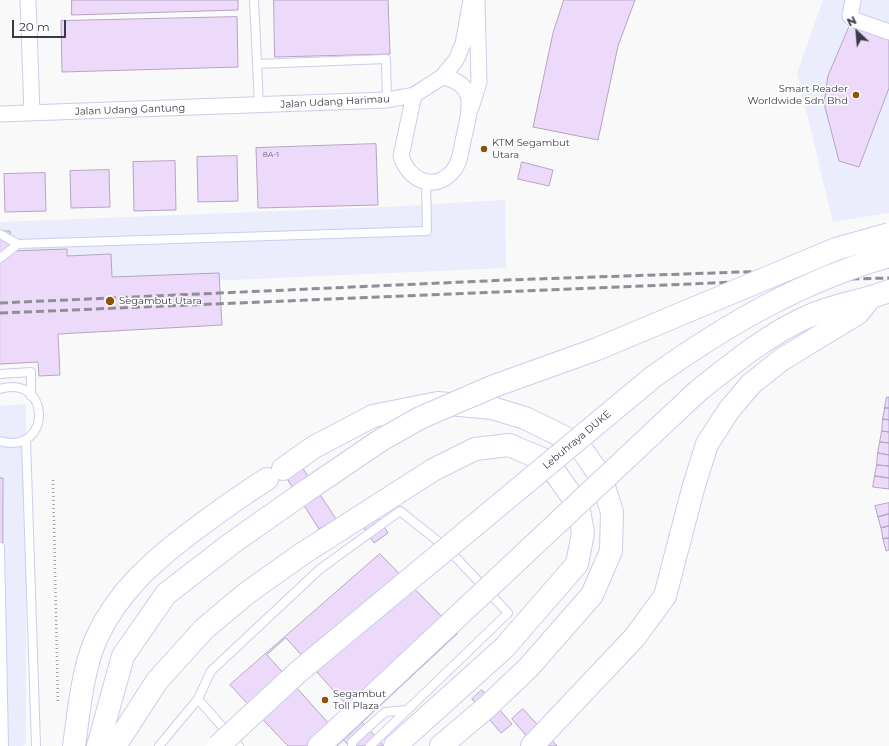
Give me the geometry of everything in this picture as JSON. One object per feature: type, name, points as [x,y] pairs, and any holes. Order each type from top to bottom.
[{"type":"highway","points":[[98,746],[123,656],[166,594],[232,543],[381,440],[420,418],[494,386],[597,349],[836,249],[889,234]]},
{"type":"highway","name":"Lebuhraya DUKE","points":[[218,746],[297,673],[653,377],[698,345],[745,316],[830,276],[889,256]]},
{"type":"highway","points":[[532,746],[636,637],[666,596],[693,488],[707,444],[729,410],[751,384],[781,360],[858,313],[879,295]]},
{"type":"highway","points":[[319,746],[698,391],[746,353],[807,317],[842,303],[879,295]]},
{"type":"highway","points":[[74,746],[85,674],[96,640],[114,605],[134,581],[159,557],[235,499],[314,447],[373,416],[438,403],[492,408],[525,418],[578,444],[601,477],[612,512],[611,551],[592,595],[528,668],[488,706],[441,746]]},
{"type":"highway","points":[[115,746],[157,681],[204,629],[247,593],[302,554],[433,470],[474,449],[509,445],[547,461],[578,505],[583,533],[577,564],[504,648],[395,746]]},
{"type":"street","points":[[28,0],[32,113]]},
{"type":"street","name":"Jalan Udang Harimau","points":[[259,105],[387,100],[414,95],[442,77],[456,60],[463,44],[471,0]]},
{"type":"street","points":[[414,95],[401,156],[404,166],[409,173],[417,179],[426,182],[435,182],[444,179],[452,173],[457,165],[470,111],[479,82],[477,0]]},
{"type":"street","points":[[853,0],[850,16],[855,20],[889,32]]},
{"type":"street","points":[[442,77],[452,79],[467,93],[470,102],[470,111]]},
{"type":"street","name":"Jalan Udang Gantung","points":[[0,114],[259,105]]},
{"type":"lane","points":[[254,0],[259,105]]},
{"type":"lane","points":[[257,64],[386,59],[387,100]]},
{"type":"lane","points":[[0,234],[18,244],[427,231],[426,182]]},
{"type":"lane","points":[[0,258],[18,244]]},
{"type":"lane","points":[[0,374],[31,372],[31,396]]},
{"type":"lane","points":[[0,389],[10,387],[19,388],[31,396],[39,407],[40,416],[38,425],[26,440],[8,444],[0,441]]},
{"type":"lane","points":[[26,440],[36,746]]},
{"type":"lane","points":[[159,746],[198,698],[210,671],[216,665],[320,569],[400,511],[448,549],[508,613],[370,746]]},
{"type":"lane","points":[[0,548],[4,746]]},
{"type":"lane","points":[[198,698],[239,746]]},
{"type":"lane","points":[[352,746],[352,742],[385,712],[407,710]]},
{"type":"path","points":[[52,480],[58,711]]},
{"type":"shaded area","points":[[823,0],[889,0],[889,213],[833,222],[797,73]]},
{"type":"shaded area","points":[[505,200],[506,268],[0,290],[0,222],[383,207]]},
{"type":"shaded area","points":[[26,404],[26,743],[23,746],[0,746],[0,406]]},
{"type":"building","points":[[72,0],[238,0],[238,10],[72,15]]},
{"type":"building","points":[[274,0],[388,0],[390,54],[275,57]]},
{"type":"building","points":[[564,0],[635,0],[618,46],[598,140],[533,127],[553,33]]},
{"type":"building","points":[[237,17],[238,67],[62,72],[61,21]]},
{"type":"building","name":"Smart Reader Worldwide Sdn Bhd","points":[[850,25],[889,39],[889,88],[859,167],[839,161],[824,103],[828,76]]},
{"type":"building","points":[[376,144],[378,205],[258,208],[256,148]]},
{"type":"building","points":[[237,156],[238,201],[198,202],[197,157]]},
{"type":"building","points":[[175,161],[176,210],[134,211],[133,162]]},
{"type":"building","points":[[522,162],[553,170],[549,186],[518,179]]},
{"type":"building","points":[[109,170],[110,207],[71,208],[70,171]]},
{"type":"building","points":[[45,173],[46,211],[5,212],[4,174]]},
{"type":"building","name":"Segambut Utara","points":[[0,231],[10,231],[11,251],[67,249],[67,256],[111,254],[112,277],[219,273],[222,325],[58,334],[60,375],[39,376],[38,362],[0,364]]},
{"type":"building","points":[[887,397],[889,397],[889,408],[885,408]]},
{"type":"building","points":[[885,408],[889,408],[889,420],[883,419]]},
{"type":"building","points":[[883,419],[889,420],[889,432],[882,431]]},
{"type":"building","points":[[882,431],[889,432],[889,443],[880,442]]},
{"type":"building","points":[[880,442],[889,443],[889,455],[878,453]]},
{"type":"building","points":[[878,453],[889,455],[889,466],[877,465]]},
{"type":"building","points":[[300,464],[336,519],[319,529],[284,474]]},
{"type":"building","points":[[877,465],[889,466],[889,478],[875,476]]},
{"type":"building","points":[[875,476],[889,478],[889,489],[873,487]]},
{"type":"building","points":[[0,478],[3,478],[2,746],[0,746]]},
{"type":"building","points":[[367,500],[388,533],[374,543],[352,510]]},
{"type":"building","points":[[889,503],[889,514],[878,517],[875,506]]},
{"type":"building","points":[[889,514],[889,526],[881,528],[878,517]]},
{"type":"building","points":[[889,526],[889,538],[883,539],[881,528]]},
{"type":"building","points":[[889,538],[889,550],[886,551],[883,539]]},
{"type":"building","points":[[380,554],[458,633],[337,746],[288,746],[230,685]]},
{"type":"building","name":"Segambut Toll Plaza","points":[[286,638],[384,746],[349,746],[267,655]]},
{"type":"building","points":[[482,690],[512,724],[501,733],[472,699]]},
{"type":"building","points":[[523,709],[557,746],[535,746],[512,719]]},
{"type":"railway","points":[[0,303],[507,280],[889,267]]},
{"type":"railway","points":[[0,313],[736,282],[889,278]]},
{"type":"place","name":"Smart Reader Worldwide Sdn Bhd","points":[[856,95]]},
{"type":"place","name":"KTM Segambut Utara","points":[[484,149]]},
{"type":"place","name":"Segambut Utara","points":[[110,301]]},
{"type":"place","name":"Segambut Toll Plaza","points":[[325,700]]}]
